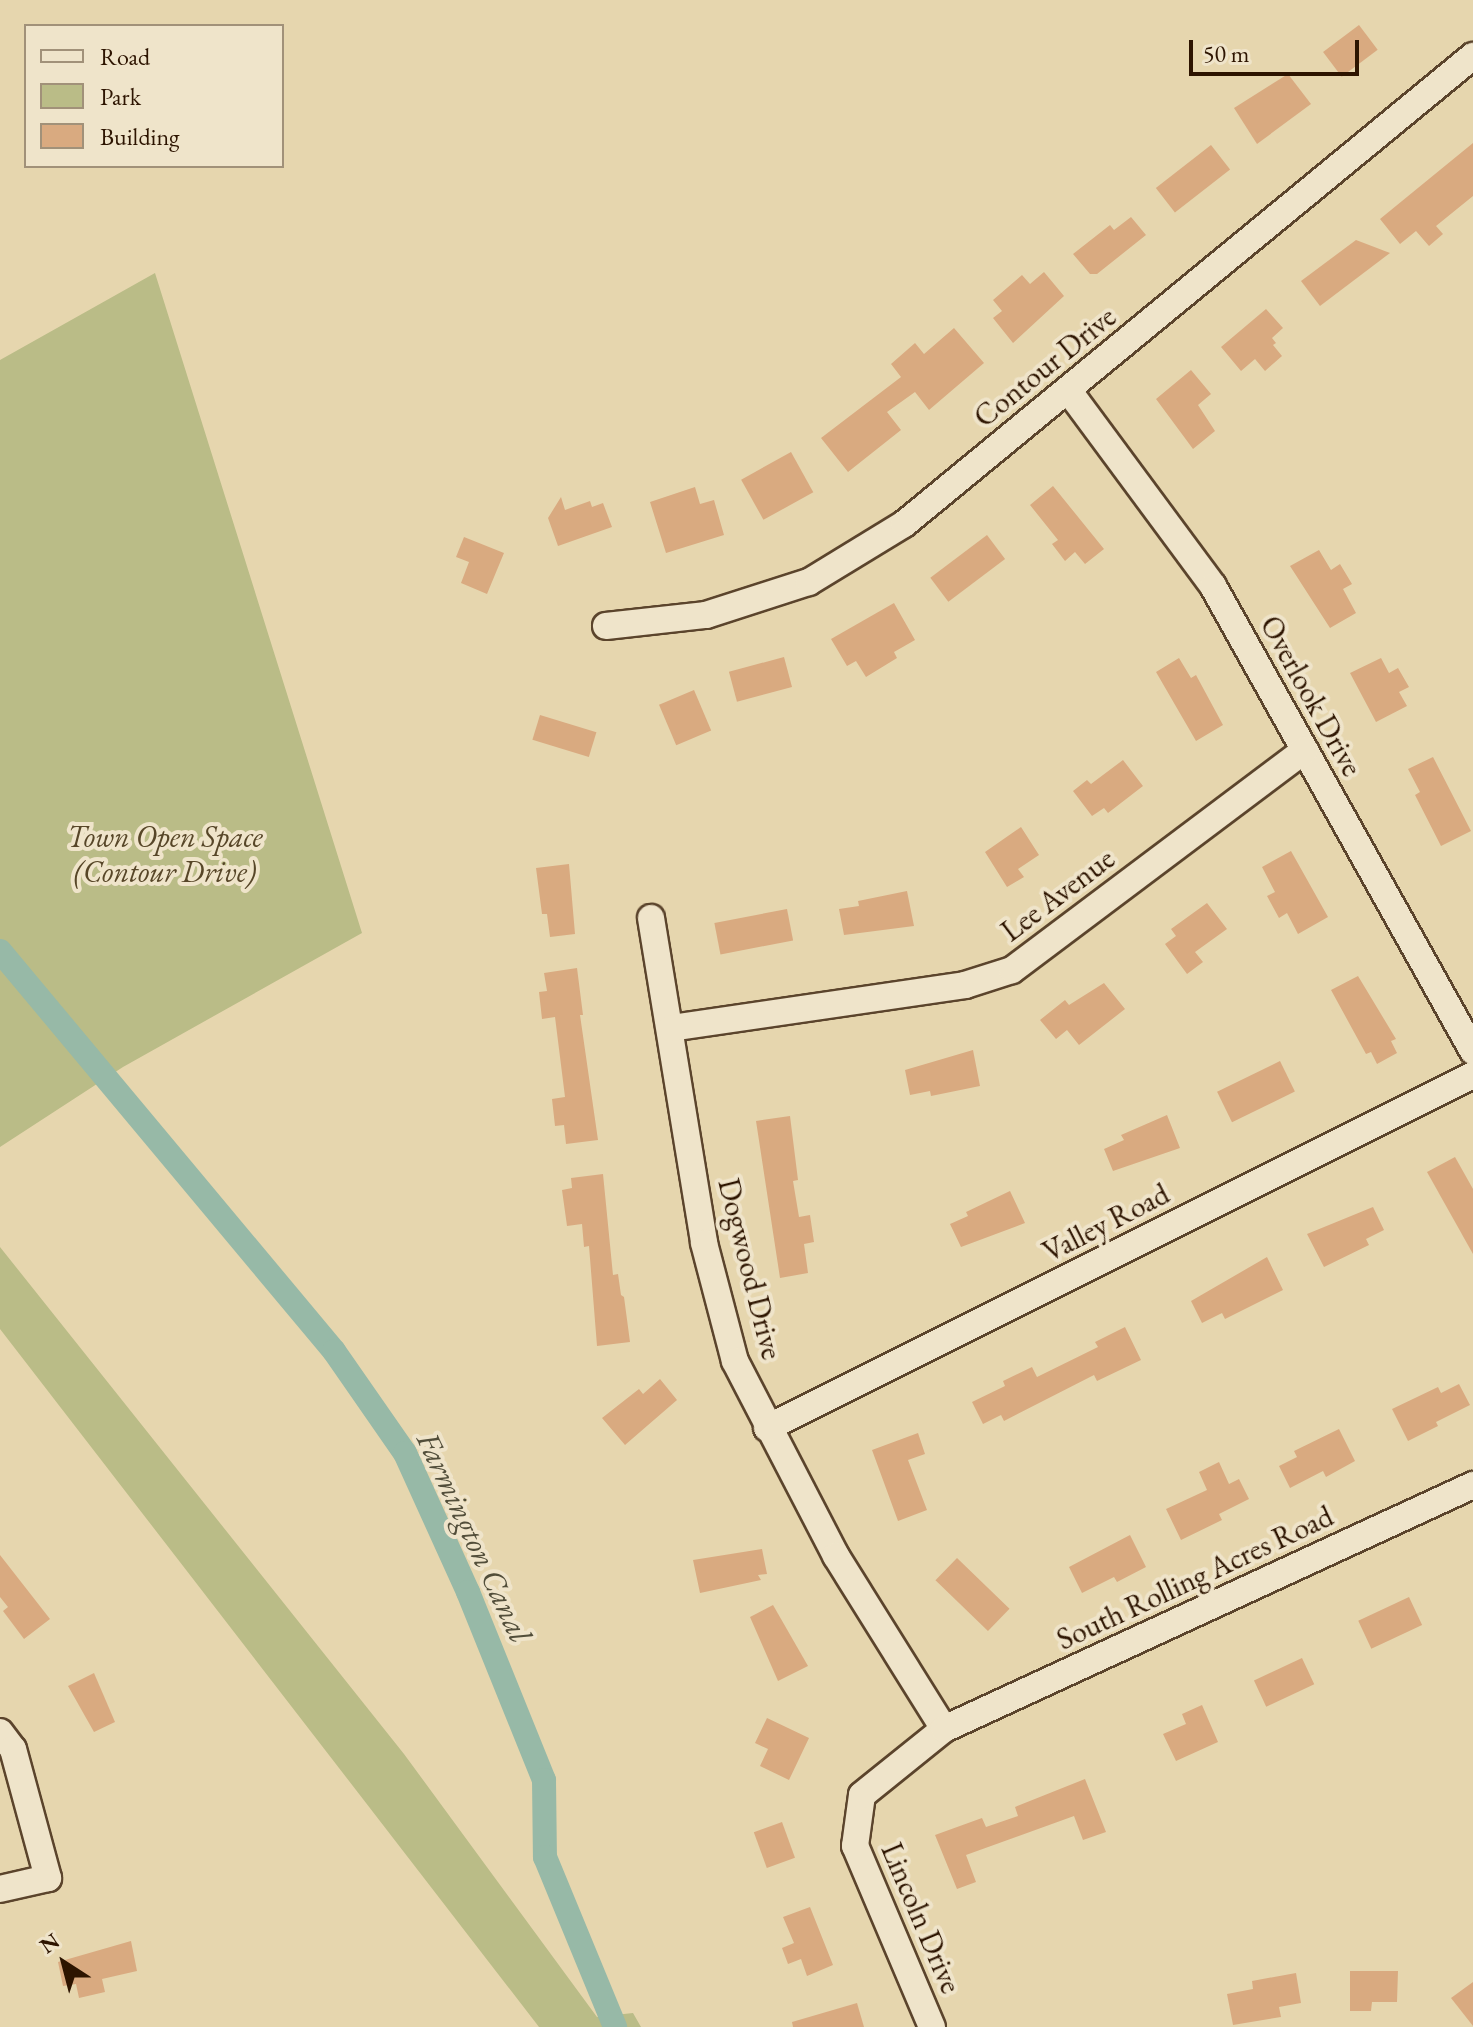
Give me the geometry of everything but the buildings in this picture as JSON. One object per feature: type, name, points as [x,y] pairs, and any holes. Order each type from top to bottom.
[{"type":"street","name":"Contour Drive","points":[[606,626],[706,615],[809,582],[904,524],[1473,56]]},
{"type":"street","name":"Overlook Drive","points":[[1068,390],[1213,586],[1473,1051]]},
{"type":"street","name":"Lee Avenue","points":[[671,1028],[965,985],[1012,970],[1305,750]]},
{"type":"street","name":"Dogwood Drive","points":[[651,918],[704,1243],[735,1361],[836,1556],[944,1729]]},
{"type":"street","name":"Valley Road","points":[[767,1428],[1473,1075]]},
{"type":"street","name":"South Rolling Acres Road","points":[[944,1729],[1473,1485]]},
{"type":"street","name":"Lincoln Drive","points":[[932,2027],[855,1846],[862,1795],[944,1729]]},
{"type":"street","points":[[0,1732],[13,1749],[48,1878],[0,1889]]},
{"type":"green space","name":"Town Open Space (Contour Drive)","points":[[155,273],[362,933],[123,1067],[0,1147],[0,360]]},
{"type":"green space","points":[[0,1247],[404,1754],[597,2017],[633,2013],[641,2027],[539,2027],[0,1329]]},
{"type":"waterway","name":"Farmington Canal","points":[[0,951],[334,1351],[405,1453],[468,1592],[544,1780],[545,1857],[615,2027]]}]
